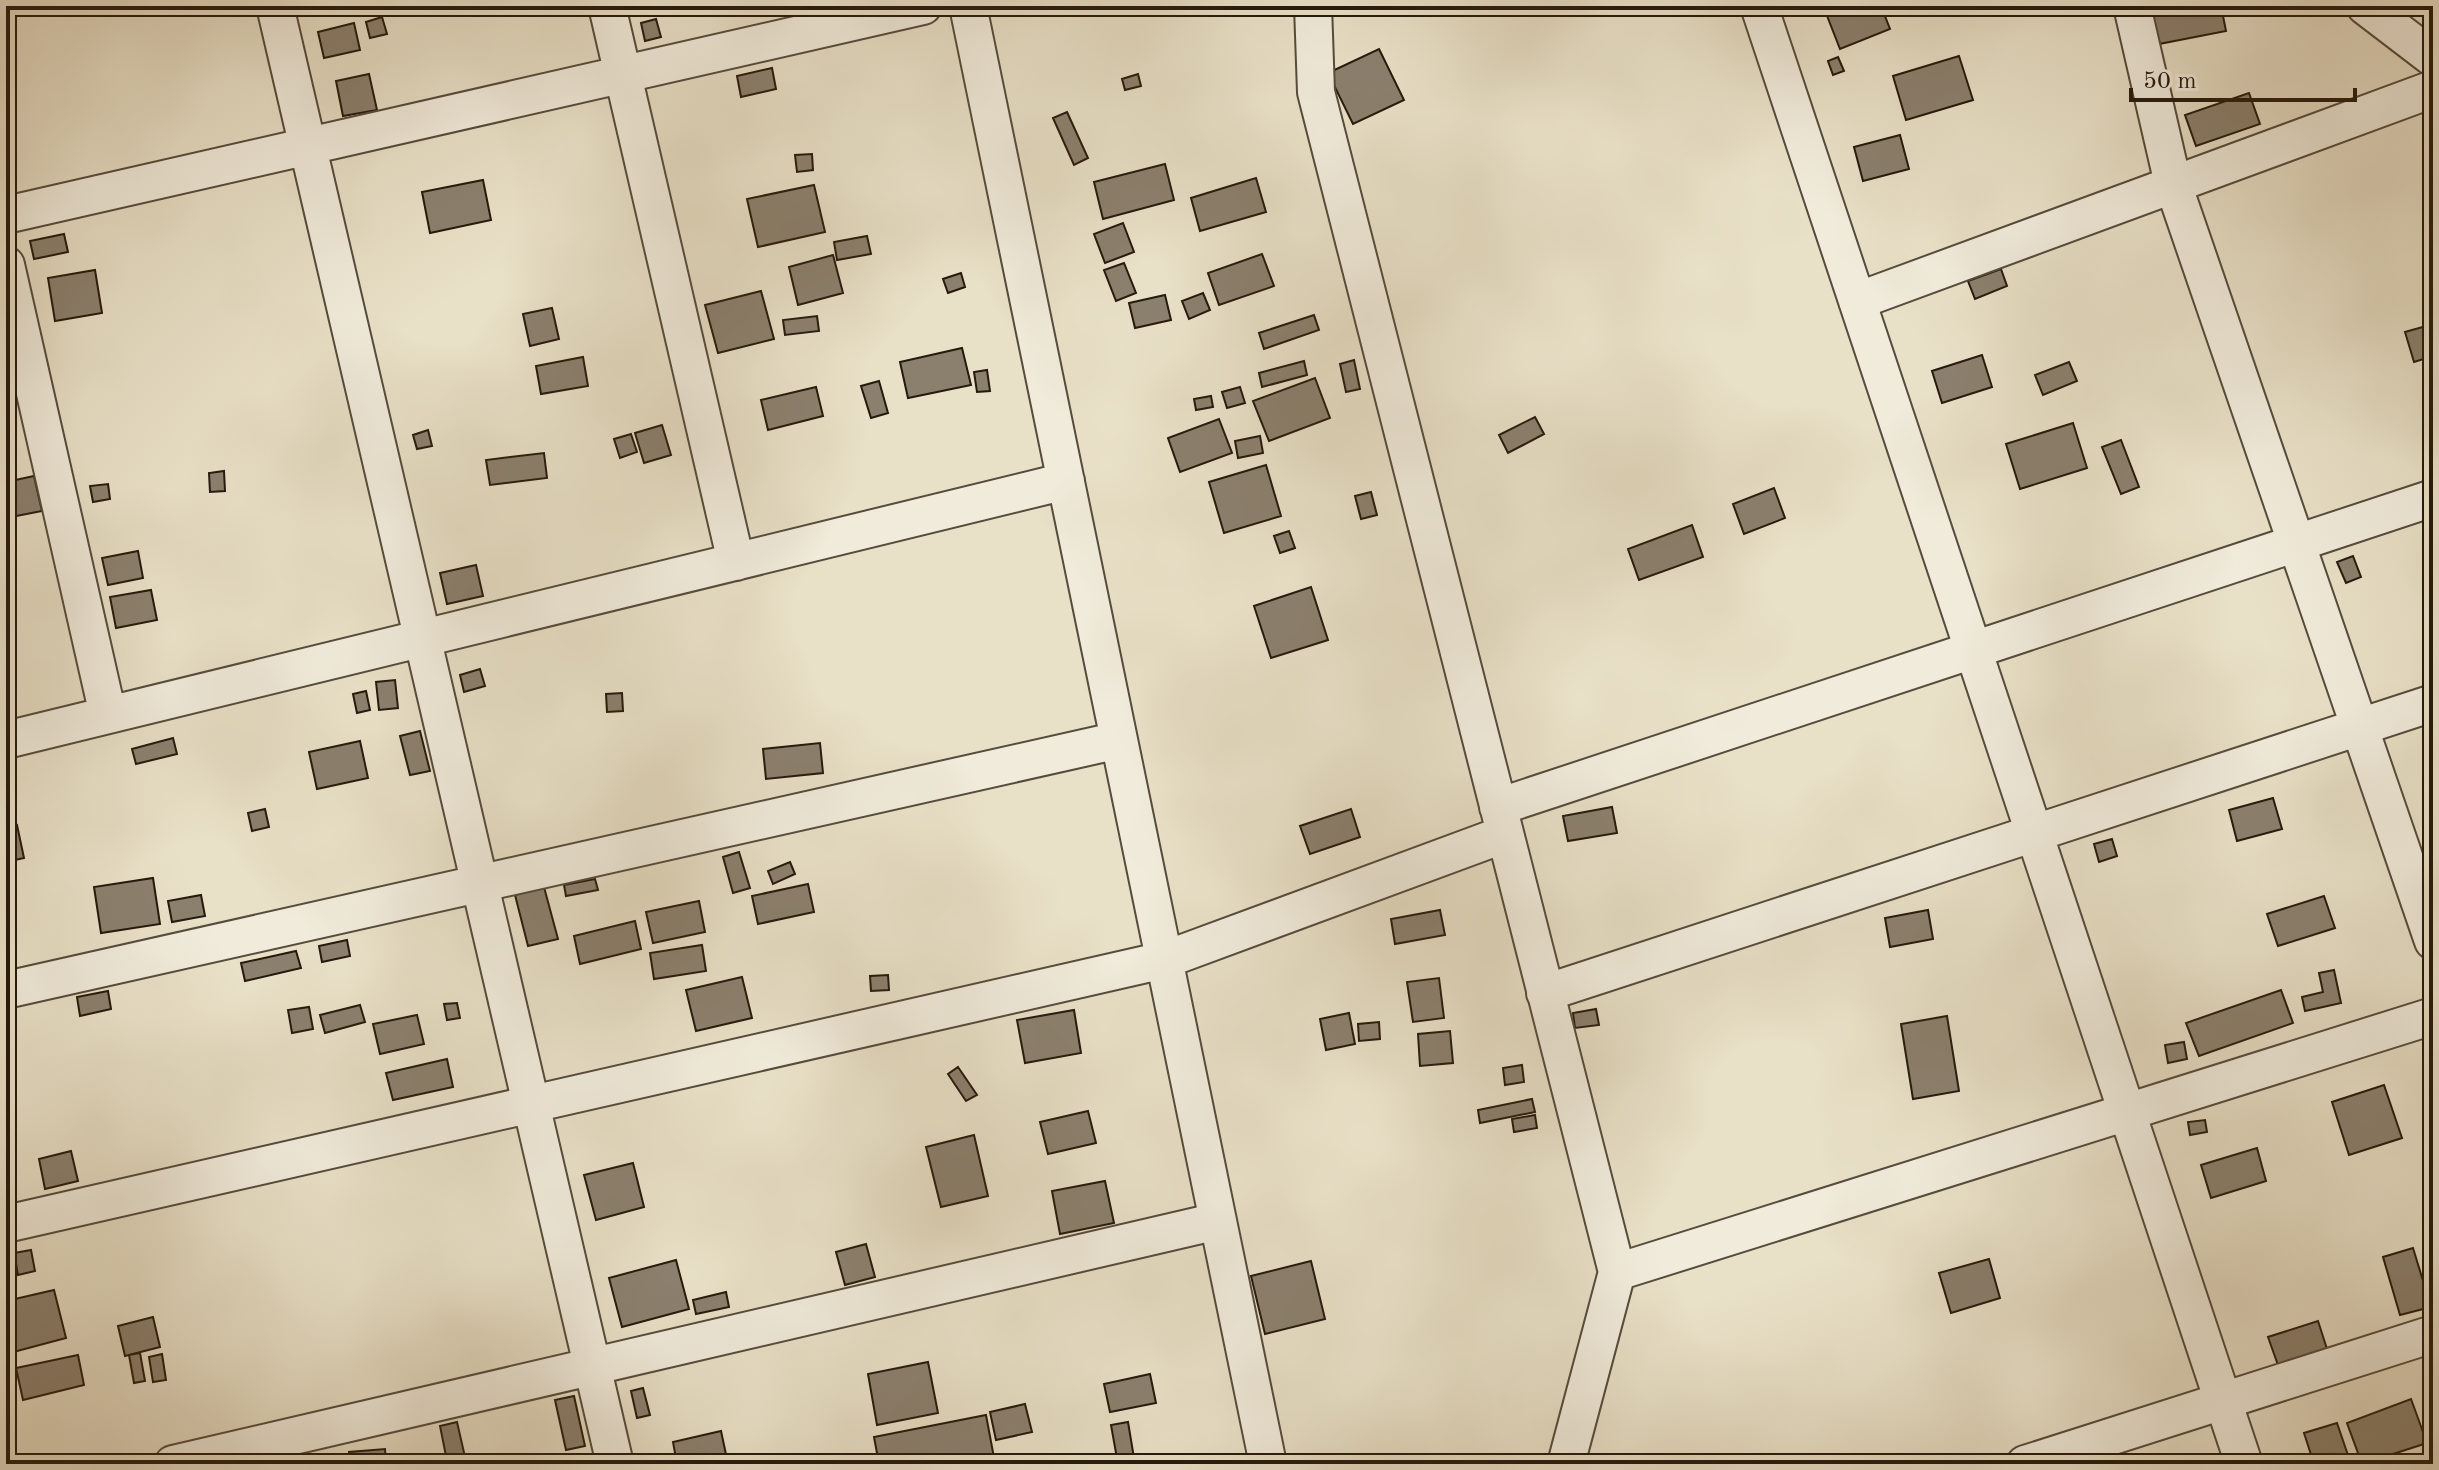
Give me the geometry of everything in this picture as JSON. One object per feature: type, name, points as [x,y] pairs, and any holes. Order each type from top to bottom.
[{"type":"street","points":[[275,6],[615,1464]]},
{"type":"street","points":[[607,6],[736,562]]},
{"type":"street","points":[[6,215],[923,6]]},
{"type":"street","points":[[968,6],[1268,1464]]},
{"type":"street","points":[[1313,6],[1316,92],[1617,1272],[1566,1464]]},
{"type":"street","points":[[1759,6],[2244,1464]]},
{"type":"street","points":[[2132,6],[2173,184],[2433,941]]},
{"type":"street","points":[[2365,6],[2433,58]]},
{"type":"street","points":[[1857,301],[2433,89]]},
{"type":"street","points":[[6,265],[108,715]]},
{"type":"street","points":[[6,740],[1066,481]]},
{"type":"street","points":[[6,1224],[1164,960],[1501,821],[1973,650],[2433,498]]},
{"type":"street","points":[[1545,993],[2433,703]]},
{"type":"street","points":[[6,990],[1119,740]]},
{"type":"street","points":[[1617,1272],[2433,1016]]},
{"type":"street","points":[[173,1464],[1218,1221]]},
{"type":"street","points":[[2025,1464],[2433,1334]]},
{"type":"building","points":[[778,6],[821,6],[781,16]]},
{"type":"building","points":[[1881,6],[1890,29],[1840,49],[1824,8]]},
{"type":"building","points":[[2151,6],[2221,6],[2226,31],[2159,44]]},
{"type":"building","points":[[382,17],[387,34],[370,38],[366,22]]},
{"type":"building","points":[[656,19],[661,37],[645,41],[641,23]]},
{"type":"building","points":[[354,23],[360,50],[324,58],[318,32]]},
{"type":"building","points":[[1379,49],[1404,100],[1353,124],[1328,73]]},
{"type":"building","points":[[1959,56],[1973,100],[1906,120],[1893,76]]},
{"type":"building","points":[[1838,57],[1844,71],[1833,75],[1828,61]]},
{"type":"building","points":[[772,68],[776,89],[741,97],[737,76]]},
{"type":"building","points":[[369,74],[377,110],[343,116],[336,81]]},
{"type":"building","points":[[1138,74],[1141,86],[1125,90],[1122,79]]},
{"type":"building","points":[[2249,93],[2260,124],[2196,146],[2185,115]]},
{"type":"building","points":[[1067,112],[1088,158],[1074,165],[1053,118]]},
{"type":"building","points":[[1900,135],[1909,169],[1863,181],[1854,147]]},
{"type":"building","points":[[812,154],[813,170],[797,172],[795,155]]},
{"type":"building","points":[[1165,164],[1174,200],[1103,219],[1094,182]]},
{"type":"building","points":[[1256,178],[1266,212],[1200,231],[1191,198]]},
{"type":"building","points":[[483,180],[491,220],[430,233],[422,192]]},
{"type":"building","points":[[814,185],[825,232],[758,247],[747,199]]},
{"type":"building","points":[[1123,223],[1134,252],[1105,263],[1094,234]]},
{"type":"building","points":[[64,234],[68,252],[34,259],[30,241]]},
{"type":"building","points":[[867,236],[871,254],[837,260],[834,242]]},
{"type":"building","points":[[1262,254],[1274,286],[1219,305],[1208,273]]},
{"type":"building","points":[[833,255],[843,293],[798,305],[789,267]]},
{"type":"building","points":[[1124,263],[1136,293],[1116,301],[1104,270]]},
{"type":"building","points":[[2001,269],[2007,286],[1975,299],[1968,281]]},
{"type":"building","points":[[95,270],[102,313],[55,321],[48,278]]},
{"type":"building","points":[[961,273],[965,287],[948,293],[943,279]]},
{"type":"building","points":[[761,291],[774,339],[718,353],[705,305]]},
{"type":"building","points":[[1203,293],[1210,310],[1189,319],[1182,301]]},
{"type":"building","points":[[1165,295],[1171,320],[1135,328],[1129,303]]},
{"type":"building","points":[[552,308],[559,339],[530,346],[523,314]]},
{"type":"building","points":[[1314,315],[1319,330],[1264,349],[1259,333]]},
{"type":"building","points":[[817,316],[819,331],[785,335],[783,320]]},
{"type":"building","points":[[2433,324],[2433,356],[2414,362],[2405,332]]},
{"type":"building","points":[[962,348],[971,385],[908,398],[900,362]]},
{"type":"building","points":[[1982,355],[1992,387],[1942,403],[1932,371]]},
{"type":"building","points":[[583,357],[588,386],[541,394],[536,366]]},
{"type":"building","points":[[1354,360],[1360,389],[1346,392],[1340,364]]},
{"type":"building","points":[[1304,361],[1307,375],[1262,387],[1259,373]]},
{"type":"building","points":[[2069,362],[2077,381],[2043,395],[2035,375]]},
{"type":"building","points":[[987,370],[990,391],[977,392],[974,372]]},
{"type":"building","points":[[1315,378],[1330,418],[1269,441],[1253,401]]},
{"type":"building","points":[[879,381],[888,413],[871,418],[861,386]]},
{"type":"building","points":[[816,387],[823,416],[768,430],[761,400]]},
{"type":"building","points":[[1240,387],[1245,403],[1227,408],[1222,392]]},
{"type":"building","points":[[1211,396],[1213,407],[1196,410],[1194,399]]},
{"type":"building","points":[[1535,417],[1544,434],[1508,453],[1499,435]]},
{"type":"building","points":[[1219,419],[1232,453],[1180,472],[1168,438]]},
{"type":"building","points":[[2073,423],[2087,468],[2020,489],[2006,444]]},
{"type":"building","points":[[662,425],[671,455],[644,463],[635,433]]},
{"type":"building","points":[[428,430],[432,446],[417,449],[413,435]]},
{"type":"building","points":[[631,434],[637,452],[620,458],[614,439]]},
{"type":"building","points":[[1260,436],[1263,453],[1238,458],[1235,441]]},
{"type":"building","points":[[2121,440],[2139,487],[2121,494],[2102,447]]},
{"type":"building","points":[[544,453],[547,478],[490,485],[486,460]]},
{"type":"building","points":[[1266,465],[1281,516],[1224,533],[1209,482]]},
{"type":"building","points":[[224,471],[225,491],[210,492],[209,473]]},
{"type":"building","points":[[34,476],[42,511],[6,518],[6,482]]},
{"type":"building","points":[[108,484],[110,499],[93,502],[90,486]]},
{"type":"building","points":[[1774,488],[1785,518],[1744,534],[1733,504]]},
{"type":"building","points":[[1371,492],[1377,515],[1361,519],[1355,496]]},
{"type":"building","points":[[1692,525],[1703,557],[1639,580],[1628,549]]},
{"type":"building","points":[[1289,531],[1295,548],[1280,553],[1274,536]]},
{"type":"building","points":[[138,551],[143,578],[108,585],[102,558]]},
{"type":"building","points":[[2353,556],[2361,577],[2346,583],[2337,562]]},
{"type":"building","points":[[476,565],[483,596],[447,604],[440,573]]},
{"type":"building","points":[[1311,587],[1328,640],[1271,658],[1254,606]]},
{"type":"building","points":[[151,590],[157,620],[116,628],[110,597]]},
{"type":"building","points":[[480,669],[485,686],[464,692],[460,675]]},
{"type":"building","points":[[395,680],[398,708],[379,710],[376,682]]},
{"type":"building","points":[[366,691],[370,710],[357,713],[353,694]]},
{"type":"building","points":[[622,693],[623,711],[607,712],[606,694]]},
{"type":"building","points":[[420,731],[430,771],[410,775],[400,736]]},
{"type":"building","points":[[173,738],[177,754],[136,764],[132,749]]},
{"type":"building","points":[[360,741],[368,778],[317,789],[309,752]]},
{"type":"building","points":[[820,743],[823,773],[766,779],[763,749]]},
{"type":"building","points":[[2273,798],[2282,829],[2237,841],[2229,810]]},
{"type":"building","points":[[1612,807],[1617,833],[1568,841],[1563,816]]},
{"type":"building","points":[[265,809],[269,827],[252,831],[248,813]]},
{"type":"building","points":[[1351,809],[1360,837],[1310,854],[1300,826]]},
{"type":"building","points":[[17,825],[24,858],[6,862],[6,827]]},
{"type":"building","points":[[2112,839],[2117,856],[2099,862],[2094,844]]},
{"type":"building","points":[[739,852],[750,888],[733,893],[723,857]]},
{"type":"building","points":[[790,862],[795,874],[773,884],[768,871]]},
{"type":"building","points":[[153,878],[160,924],[101,933],[94,887]]},
{"type":"building","points":[[595,879],[598,890],[566,896],[564,885]]},
{"type":"building","points":[[808,884],[814,912],[758,924],[752,896]]},
{"type":"building","points":[[544,887],[558,939],[528,946],[515,895]]},
{"type":"building","points":[[201,895],[205,916],[172,922],[168,901]]},
{"type":"building","points":[[2324,896],[2335,928],[2278,946],[2267,914]]},
{"type":"building","points":[[699,901],[705,932],[653,943],[646,912]]},
{"type":"building","points":[[1440,910],[1445,935],[1395,944],[1391,919]]},
{"type":"building","points":[[1928,910],[1933,939],[1890,947],[1885,918]]},
{"type":"building","points":[[635,921],[641,949],[580,964],[574,936]]},
{"type":"building","points":[[347,940],[350,956],[322,962],[319,946]]},
{"type":"building","points":[[702,945],[706,971],[654,979],[650,953]]},
{"type":"building","points":[[296,951],[301,968],[245,981],[241,963]]},
{"type":"building","points":[[2334,970],[2341,1003],[2305,1011],[2302,997],[2323,992],[2319,973]]},
{"type":"building","points":[[888,975],[889,990],[871,991],[870,976]]},
{"type":"building","points":[[742,977],[752,1018],[696,1031],[686,990]]},
{"type":"building","points":[[1439,978],[1444,1018],[1413,1022],[1407,982]]},
{"type":"building","points":[[2281,990],[2293,1023],[2199,1056],[2186,1023]]},
{"type":"building","points":[[108,991],[111,1009],[80,1016],[77,997]]},
{"type":"building","points":[[457,1003],[460,1018],[447,1020],[444,1004]]},
{"type":"building","points":[[360,1005],[365,1022],[325,1033],[320,1015]]},
{"type":"building","points":[[309,1007],[313,1029],[292,1033],[288,1010]]},
{"type":"building","points":[[1596,1009],[1599,1025],[1575,1028],[1573,1013]]},
{"type":"building","points":[[1074,1010],[1081,1053],[1025,1063],[1017,1020]]},
{"type":"building","points":[[1349,1013],[1355,1044],[1326,1050],[1320,1019]]},
{"type":"building","points":[[417,1015],[424,1044],[380,1054],[373,1024]]},
{"type":"building","points":[[1947,1016],[1959,1091],[1913,1099],[1901,1024]]},
{"type":"building","points":[[1379,1022],[1380,1039],[1359,1041],[1358,1024]]},
{"type":"building","points":[[1450,1031],[1453,1063],[1420,1066],[1418,1034]]},
{"type":"building","points":[[2184,1042],[2187,1059],[2168,1063],[2165,1045]]},
{"type":"building","points":[[447,1059],[453,1087],[393,1100],[386,1073]]},
{"type":"building","points":[[1522,1065],[1524,1082],[1505,1085],[1503,1068]]},
{"type":"building","points":[[958,1067],[977,1095],[966,1101],[948,1074]]},
{"type":"building","points":[[2384,1085],[2402,1138],[2349,1155],[2332,1102]]},
{"type":"building","points":[[1532,1099],[1535,1112],[1480,1123],[1478,1110]]},
{"type":"building","points":[[1088,1111],[1096,1143],[1048,1154],[1040,1122]]},
{"type":"building","points":[[1535,1115],[1537,1128],[1514,1132],[1512,1119]]},
{"type":"building","points":[[2205,1120],[2207,1132],[2190,1135],[2188,1122]]},
{"type":"building","points":[[974,1135],[988,1196],[941,1207],[926,1147]]},
{"type":"building","points":[[2257,1148],[2266,1181],[2211,1198],[2201,1165]]},
{"type":"building","points":[[71,1151],[78,1181],[45,1189],[39,1159]]},
{"type":"building","points":[[633,1163],[644,1207],[596,1220],[584,1175]]},
{"type":"building","points":[[1105,1181],[1114,1223],[1060,1234],[1052,1191]]},
{"type":"building","points":[[866,1244],[875,1277],[845,1285],[836,1252]]},
{"type":"building","points":[[2413,1248],[2431,1307],[2400,1315],[2383,1257]]},
{"type":"building","points":[[31,1250],[35,1271],[18,1275],[14,1253]]},
{"type":"building","points":[[1989,1259],[2000,1298],[1951,1313],[1939,1273]]},
{"type":"building","points":[[676,1260],[689,1309],[622,1327],[609,1278]]},
{"type":"building","points":[[1311,1261],[1325,1319],[1265,1334],[1251,1276]]},
{"type":"building","points":[[54,1290],[66,1338],[6,1354],[6,1301]]},
{"type":"building","points":[[726,1292],[729,1307],[696,1314],[693,1300]]},
{"type":"building","points":[[153,1317],[160,1347],[125,1356],[118,1326]]},
{"type":"building","points":[[2318,1321],[2328,1352],[2279,1368],[2268,1337]]},
{"type":"building","points":[[140,1353],[145,1381],[134,1383],[129,1355]]},
{"type":"building","points":[[162,1354],[166,1380],[153,1382],[149,1357]]},
{"type":"building","points":[[78,1355],[84,1385],[23,1400],[16,1368]]},
{"type":"building","points":[[928,1362],[938,1413],[877,1425],[868,1374]]},
{"type":"building","points":[[1150,1374],[1156,1403],[1110,1412],[1104,1384]]},
{"type":"building","points":[[643,1388],[650,1415],[637,1418],[631,1391]]},
{"type":"building","points":[[574,1396],[585,1446],[566,1450],[555,1400]]},
{"type":"building","points":[[2411,1399],[2427,1443],[2362,1464],[2347,1423]]},
{"type":"building","points":[[1025,1404],[1032,1432],[996,1440],[990,1412]]},
{"type":"building","points":[[986,1415],[995,1463],[879,1464],[874,1437]]},
{"type":"building","points":[[457,1422],[465,1457],[447,1461],[440,1426]]},
{"type":"building","points":[[1128,1422],[1135,1464],[1118,1464],[1111,1425]]},
{"type":"building","points":[[2337,1423],[2351,1464],[2314,1464],[2304,1433]]},
{"type":"building","points":[[721,1431],[727,1459],[677,1464],[673,1442]]},
{"type":"building","points":[[385,1449],[386,1464],[350,1464],[349,1452]]}]
